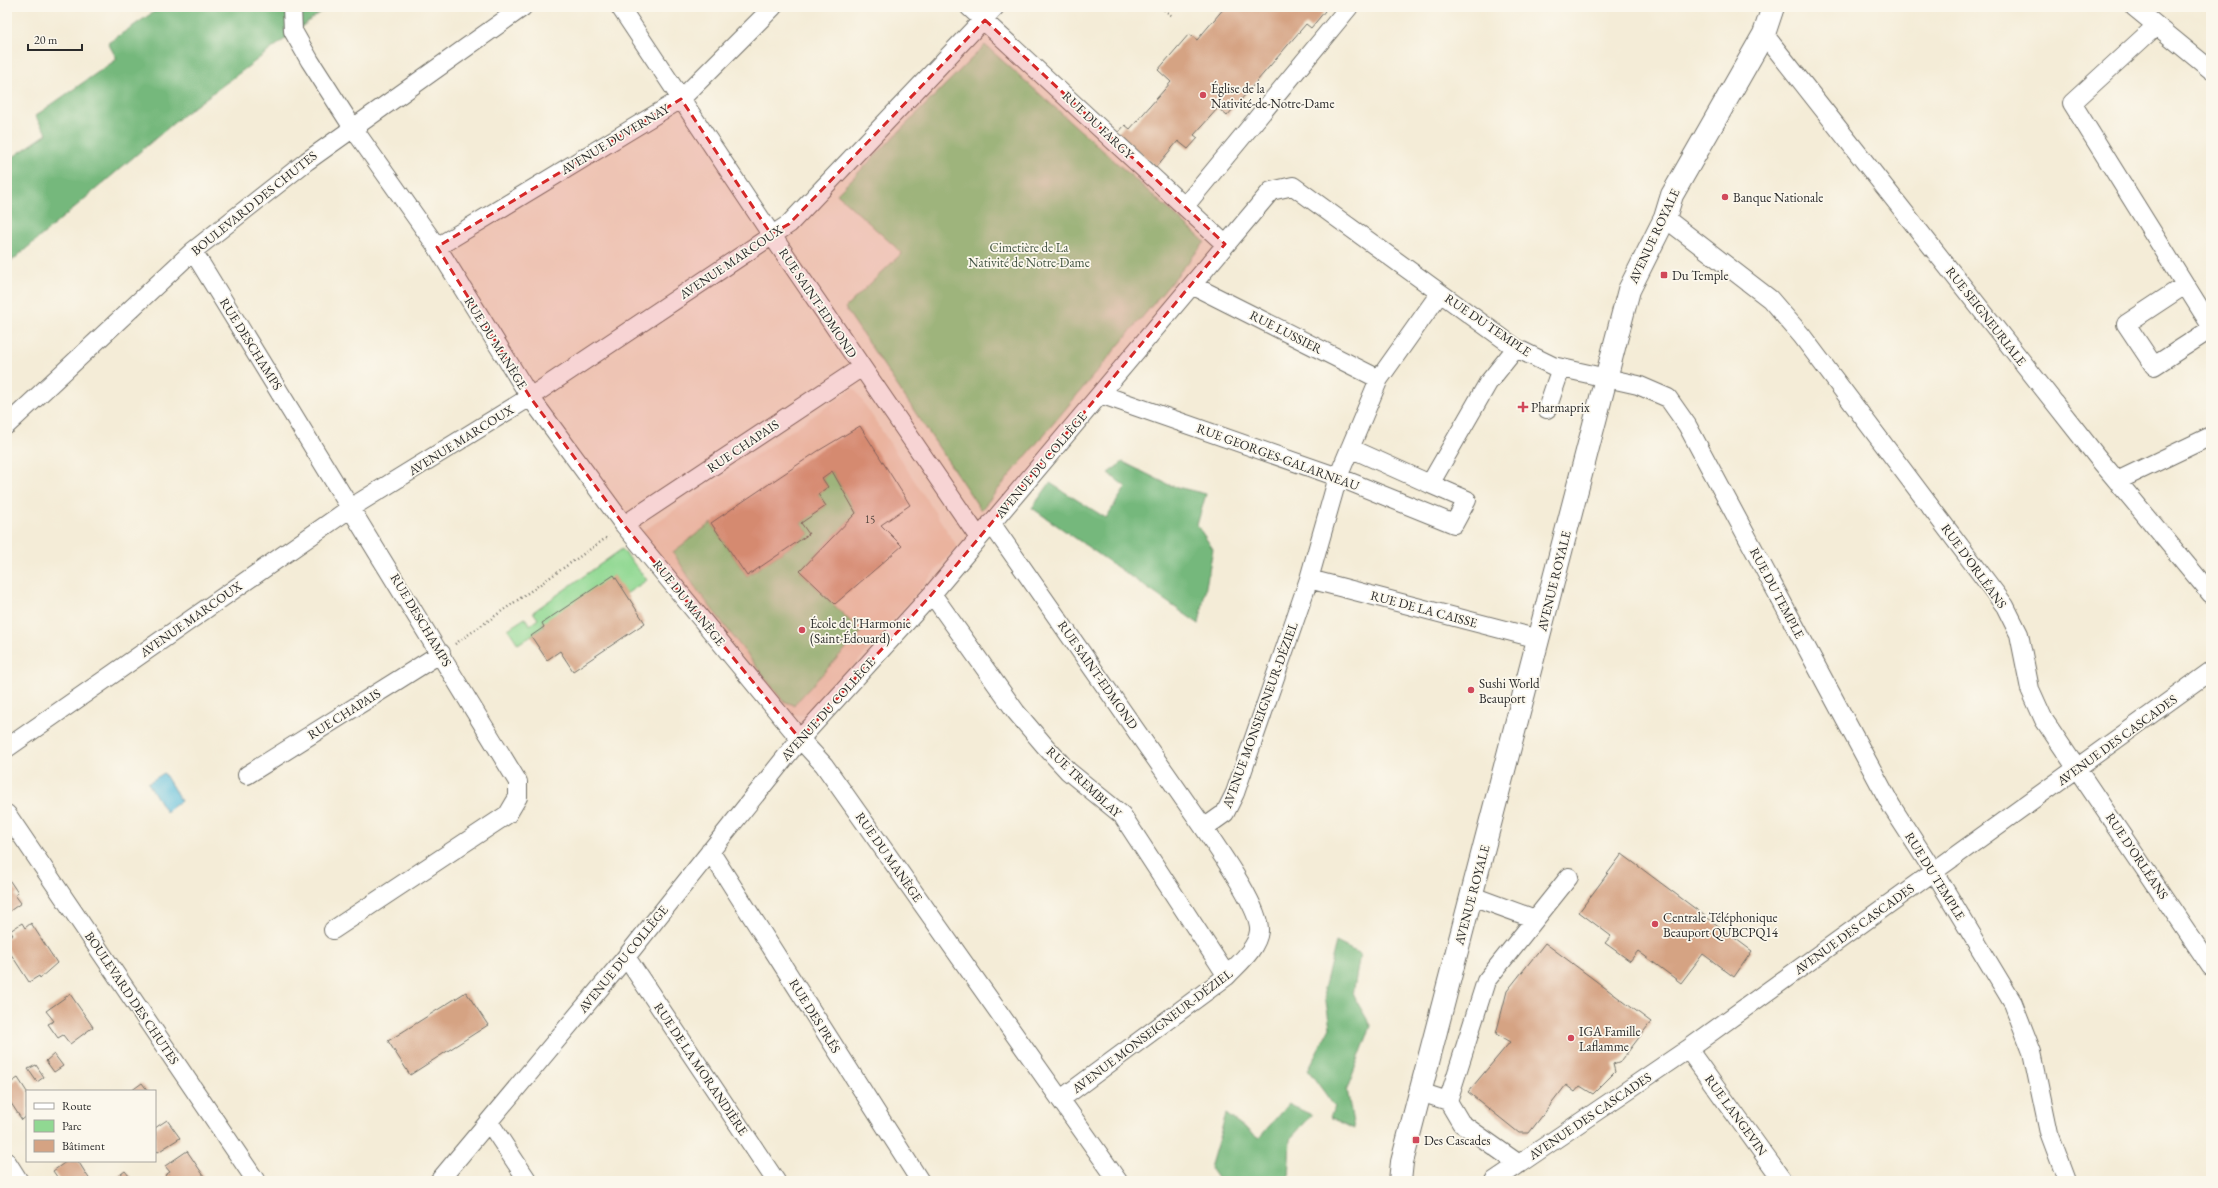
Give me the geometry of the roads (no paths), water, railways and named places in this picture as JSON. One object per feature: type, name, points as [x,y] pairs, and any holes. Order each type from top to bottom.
[{"type":"main road","name":"AVENUE ROYALE","points":[[1400,1181],[1402,1162],[1629,290],[1665,218],[1672,195],[1764,34],[1773,7]]},
{"type":"street","name":"RUE DU MANÈGE","points":[[292,7],[293,30],[310,61],[353,128],[437,247],[530,397],[624,525],[800,739],[824,765],[1062,1099],[1118,1181]]},
{"type":"street","name":"BOULEVARD DES CHUTES","points":[[7,425],[193,251],[307,160],[523,7]]},
{"type":"street","name":"RUE SAINT-EDMOND","points":[[620,7],[771,234],[979,538]]},
{"type":"street","name":"AVENUE DUVERNAY","points":[[437,247],[681,99],[773,7]]},
{"type":"street","name":"RUE DU FARGY","points":[[969,7],[990,14],[1185,206],[1226,244]]},
{"type":"street","points":[[1185,206],[1350,7]]},
{"type":"street","points":[[2134,7],[2211,70]]},
{"type":"street","name":"AVENUE MARCOUX","points":[[7,748],[352,507],[530,397],[771,234],[789,224],[990,14]]},
{"type":"street","points":[[2156,26],[2072,103],[2211,326]]},
{"type":"street","name":"RUE SEIGNEURIALE","points":[[1764,34],[2117,481],[2211,594]]},
{"type":"street","name":"AVENUE DU COLLÈGE","points":[[439,1181],[626,957],[800,739],[932,594],[1271,191],[1293,186]]},
{"type":"street","name":"RUE DU TEMPLE","points":[[1293,186],[1516,348],[1562,368],[1638,385],[1668,398],[1686,425],[1892,807],[1934,872],[2013,1003],[2032,1052],[2049,1133],[2067,1181]]},
{"type":"street","name":"RUE D'ORLÉANS","points":[[1665,218],[1770,299],[1802,336],[2005,606],[2020,634],[2030,689],[2044,720],[2211,966]]},
{"type":"street","name":"RUE DESCHAMPS","points":[[193,251],[352,507],[518,782],[518,797],[508,814],[333,930]]},
{"type":"street","name":"RUE LUSSIER","points":[[1192,285],[1379,379]]},
{"type":"street","points":[[2185,285],[2126,324],[2154,366],[2211,329]]},
{"type":"street","name":"AVENUE MONSEIGNEUR-DÉZIEL","points":[[1062,1099],[1227,976],[1250,952],[1259,931],[1254,908],[1204,828],[1225,813],[1235,793],[1309,579],[1338,478],[1379,379],[1440,293]]},
{"type":"street","points":[[1350,448],[1430,484],[1488,383],[1516,348]]},
{"type":"street","name":"RUE CHAPAIS","points":[[624,525],[862,367]]},
{"type":"street","points":[[1547,409],[1562,368]]},
{"type":"street","name":"RUE GEORGES-GALARNEAU","points":[[1100,394],[1338,478],[1454,524],[1467,500],[1430,484]]},
{"type":"street","points":[[2117,481],[2211,436]]},
{"type":"street","name":"RUE SAINT-EDMOND","points":[[991,523],[1204,828]]},
{"type":"street","name":"RUE DE LA CAISSE","points":[[1309,579],[1539,639]]},
{"type":"street","name":"RUE TREMBLAY","points":[[932,594],[1016,712],[1045,746],[1068,771],[1122,815],[1227,976]]},
{"type":"street","name":"RUE CHAPAIS","points":[[247,775],[441,653]]},
{"type":"street","name":"AVENUE DES CASCADES","points":[[1501,1179],[1519,1164],[1688,1049],[2078,769],[2211,671]]},
{"type":"street","name":"BOULEVARD DES CHUTES","points":[[7,814],[256,1181]]},
{"type":"street","name":"RUE DES PRÉS","points":[[710,851],[920,1181]]},
{"type":"street","points":[[1448,1101],[1486,981],[1570,877]]},
{"type":"street","points":[[1472,896],[1535,919]]},
{"type":"street","name":"RUE DE LA MORANDIÈRE","points":[[626,957],[776,1181]]},
{"type":"street","name":"RUE LANGEVIN","points":[[1688,1049],[1784,1181]]},
{"type":"street","points":[[1420,1092],[1448,1101],[1462,1123],[1519,1164]]},
{"type":"street","points":[[489,1122],[528,1181]]},
{"type":"street","points":[[7,1162],[19,1181]]},
{"type":"water","points":[[164,773],[181,801],[166,812],[148,783]]},
{"type":"place","name":"Église de la Nativité-de-Notre-Dame","points":[[1203,95]]},
{"type":"place","name":"Banque Nationale","points":[[1725,197]]},
{"type":"place","name":"Du Temple","points":[[1664,275]]},
{"type":"place","name":"Pharmaprix","points":[[1523,407]]},
{"type":"place","name":"École de l'Harmonie (Saint-Édouard)","points":[[802,630]]},
{"type":"place","name":"Sushi World Beauport","points":[[1471,690]]},
{"type":"place","name":"Centrale Téléphonique Beauport QUBCPQ14","points":[[1655,924]]},
{"type":"place","name":"IGA Famille Laflamme","points":[[1571,1038]]},
{"type":"place","name":"Des Cascades","points":[[1416,1140]]},
{"type":"park label","name":"Cimetière de La Nativité de Notre-Dame","points":[[1029,254]]}]
